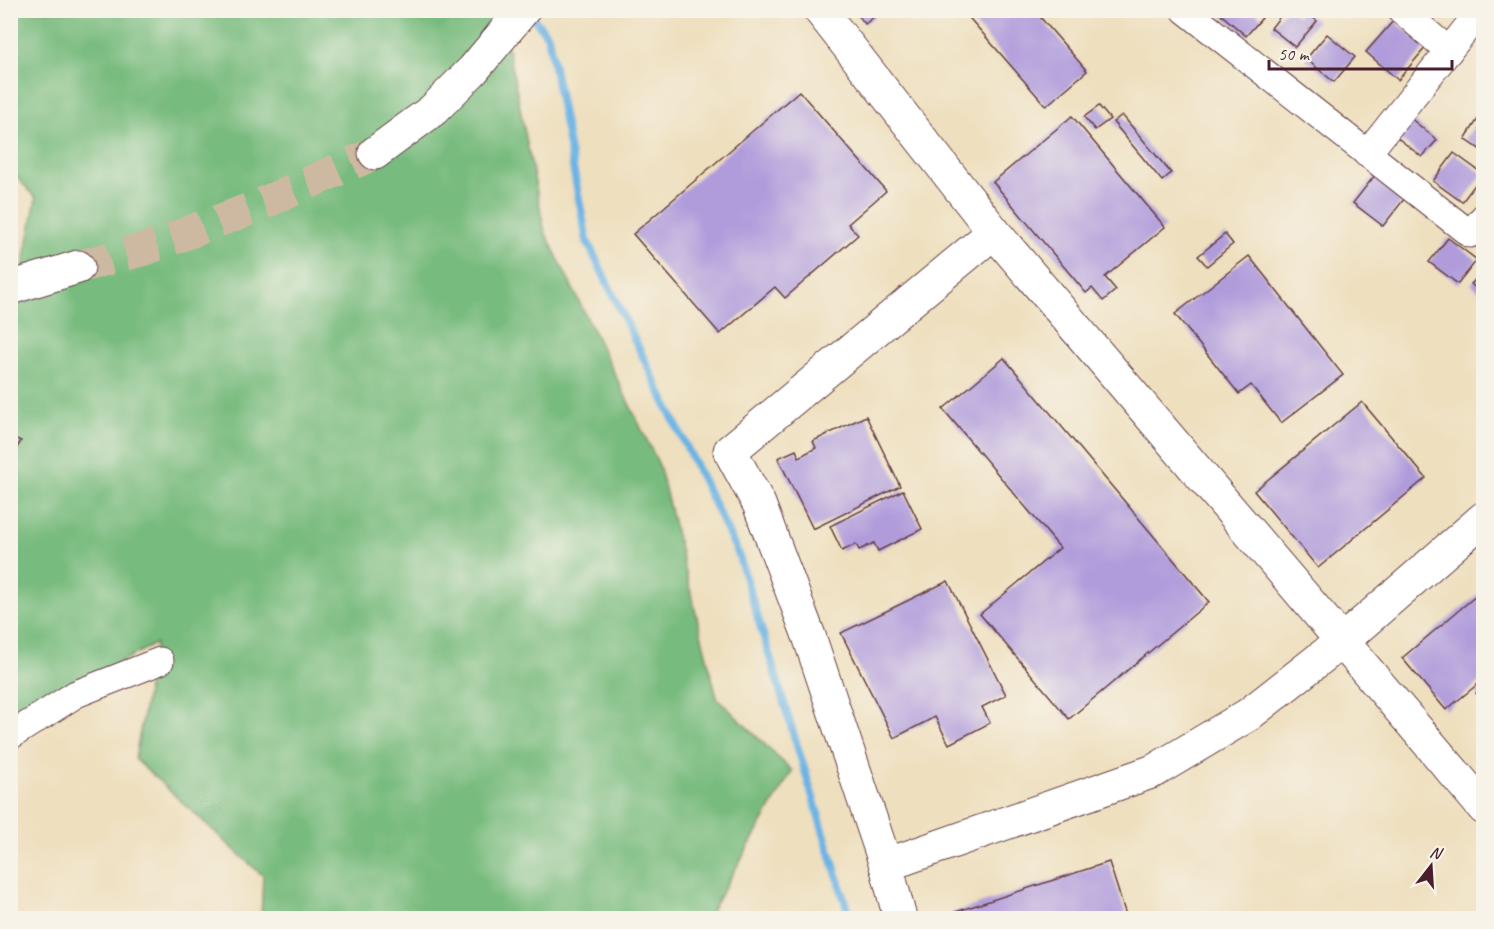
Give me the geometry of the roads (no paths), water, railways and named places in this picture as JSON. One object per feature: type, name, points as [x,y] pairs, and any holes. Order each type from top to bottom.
[{"type":"street","points":[[375,153],[433,110],[473,70],[522,10]]},
{"type":"street","points":[[820,10],[994,232],[1484,808]]},
{"type":"street","points":[[1185,10],[1470,234],[1484,217]]},
{"type":"street","points":[[1401,10],[1449,51]]},
{"type":"street","points":[[1367,154],[1481,10]]},
{"type":"street","points":[[900,918],[886,865],[805,625],[759,504],[730,450],[994,232]]},
{"type":"street","points":[[10,288],[78,267]]},
{"type":"street","points":[[886,865],[1154,771],[1248,715],[1341,642],[1484,518]]},
{"type":"street","points":[[10,736],[76,694],[160,661]]},
{"type":"waterway","points":[[530,14],[548,36],[587,241],[738,553],[850,918]]},
{"type":"tunnel","points":[[78,267],[145,249],[255,207],[375,153]]}]
